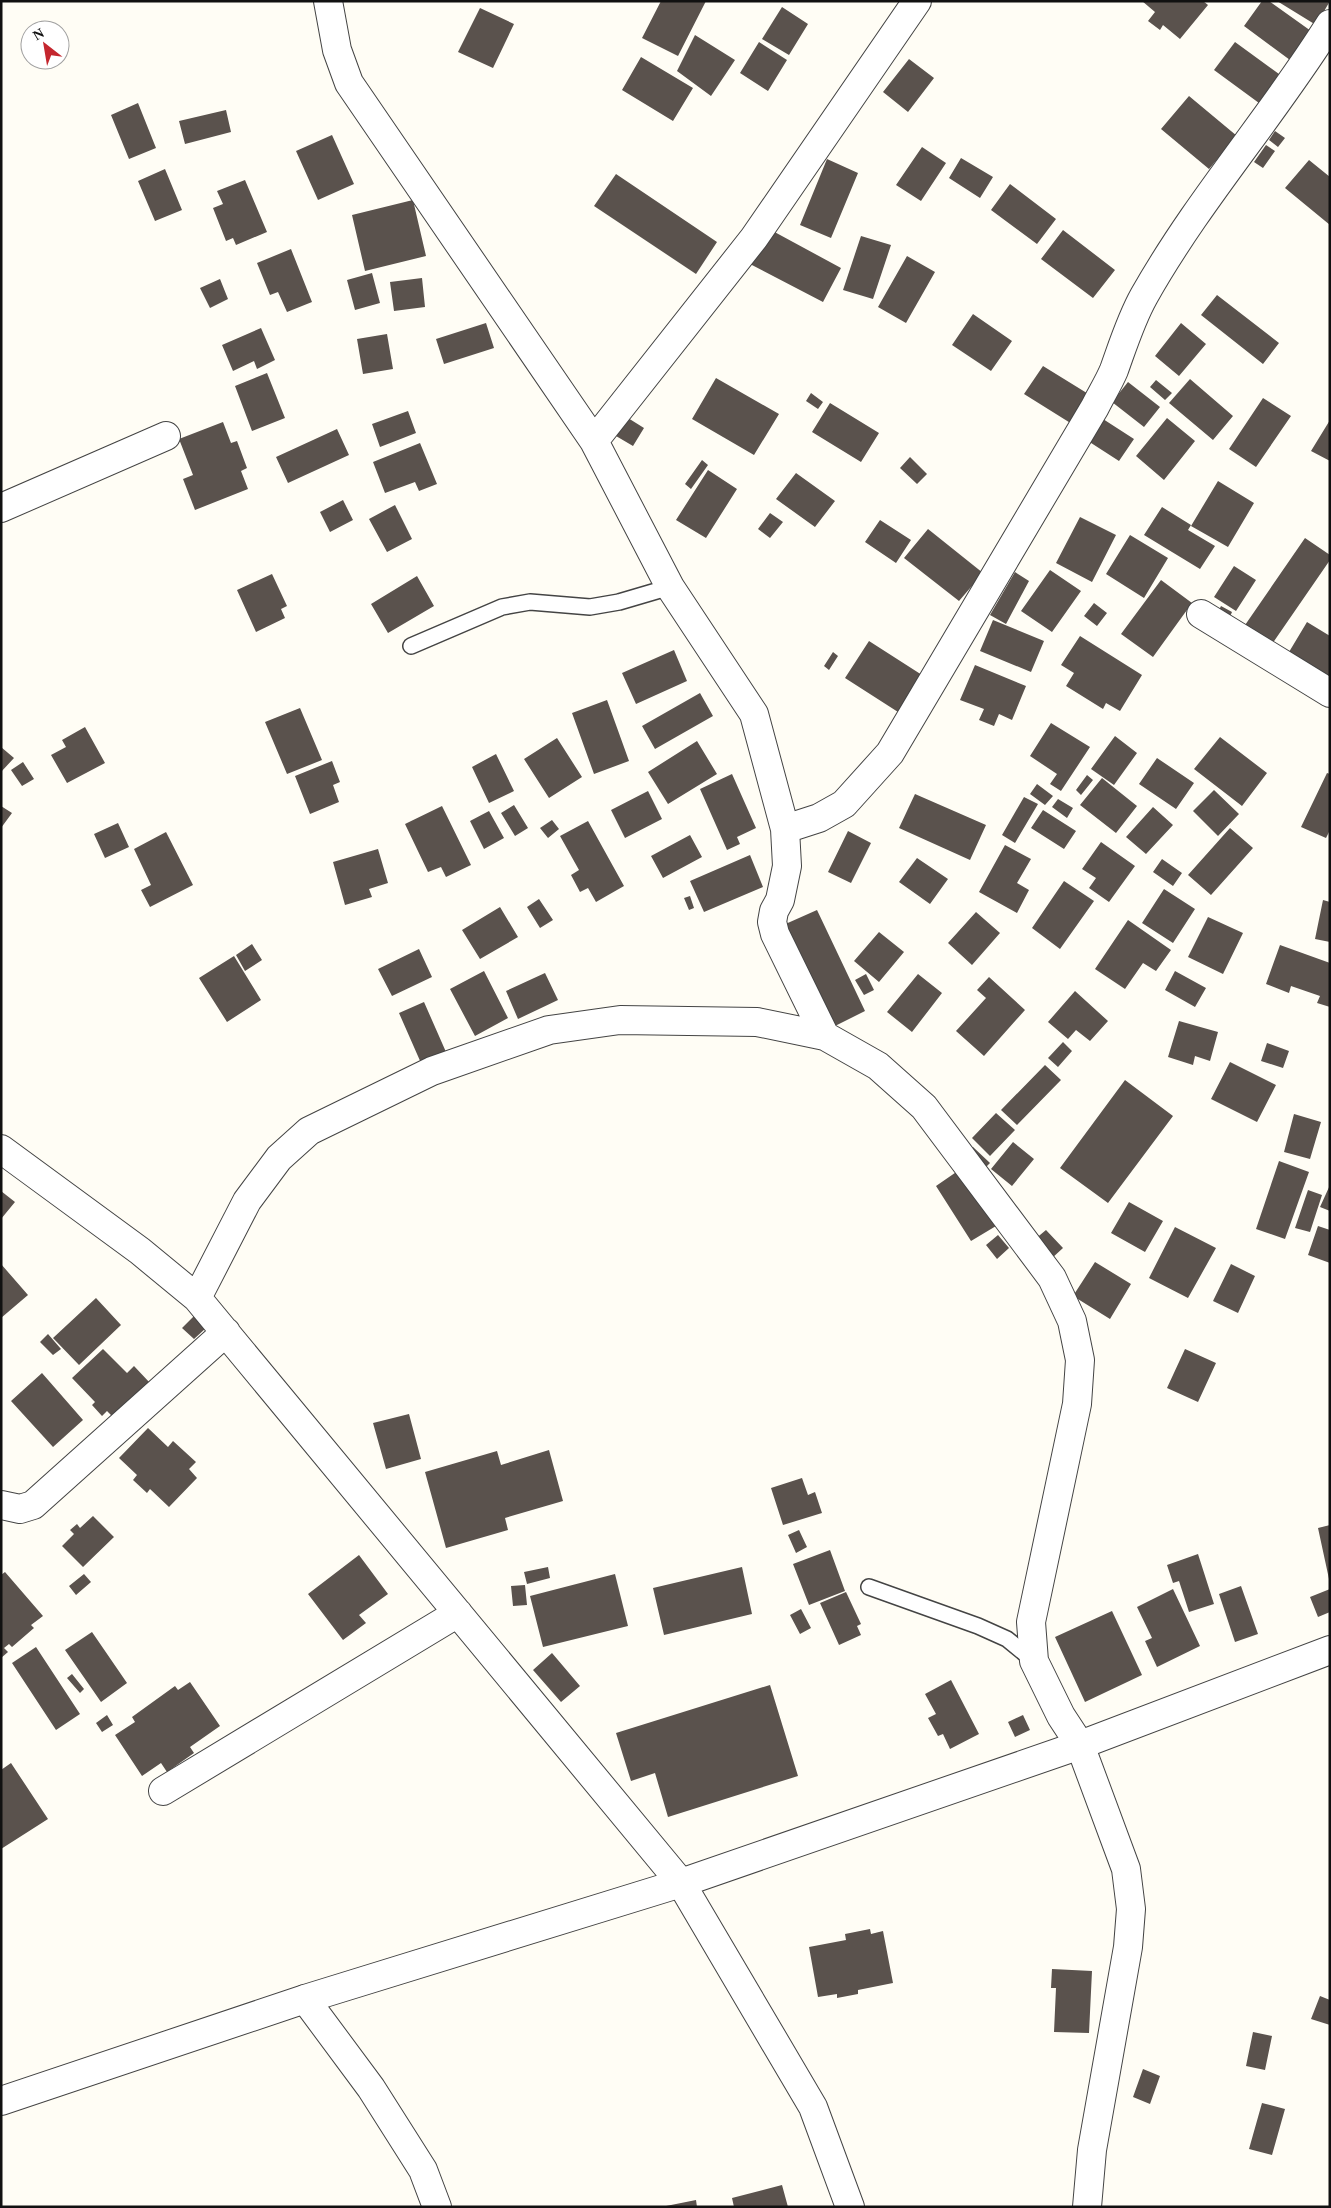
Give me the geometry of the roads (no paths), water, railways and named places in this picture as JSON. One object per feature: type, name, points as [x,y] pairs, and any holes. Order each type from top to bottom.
[{"type":"street","points":[[328,1],[337,50],[349,83],[594,441],[670,587],[754,714],[785,829],[787,866],[780,900],[774,911],[772,922],[774,934],[825,1036]]},
{"type":"street","points":[[594,441],[754,238],[917,1]]},
{"type":"street","points":[[785,829],[819,818],[844,804],[890,753],[1095,407],[1113,372],[1124,337],[1143,297],[1203,202],[1310,56],[1330,24]]},
{"type":"street","points":[[1,508],[166,436]]},
{"type":"street","points":[[1200,614],[1330,693]]},
{"type":"street","points":[[197,1298],[247,1202],[279,1158],[309,1131],[432,1071],[549,1030],[620,1020],[757,1022],[825,1036],[878,1066],[924,1107],[1052,1278],[1072,1321],[1080,1360],[1077,1404],[1031,1622],[1034,1661],[1061,1716],[1080,1745],[1126,1869],[1131,1909],[1128,1947],[1092,2150],[1087,2207]]},
{"type":"street","points":[[1,1149],[140,1251],[197,1298],[681,1883],[813,2108],[850,2207]]},
{"type":"street","points":[[1,1505],[6,1508],[20,1509],[33,1505],[226,1332]]},
{"type":"street","points":[[163,1791],[458,1613]]},
{"type":"street","points":[[1,2101],[305,1999],[681,1883],[1080,1745],[1330,1650]]},
{"type":"street","points":[[305,1999],[376,2096],[422,2170],[437,2207]]},
{"type":"lane","points":[[411,646],[502,607],[530,602],[590,606],[619,602],[670,587]]},
{"type":"lane","points":[[869,1587],[978,1626],[1007,1639],[1034,1661]]}]
